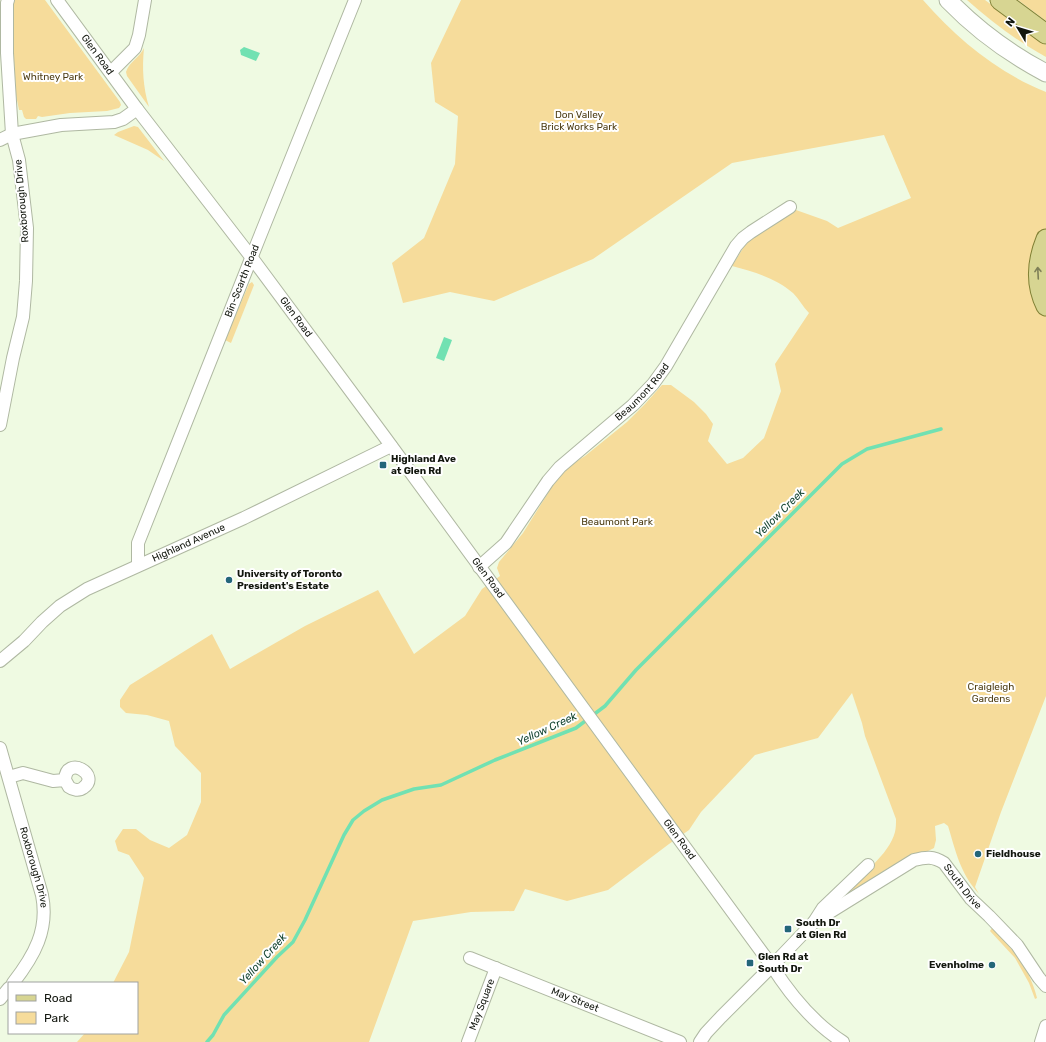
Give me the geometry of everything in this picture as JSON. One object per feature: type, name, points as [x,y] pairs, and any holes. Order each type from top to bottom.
[{"type":"main road","points":[[948,0],[974,25],[993,40],[1014,55],[1046,73]]},
{"type":"main road","points":[[1000,0],[1046,34]]},
{"type":"main road","points":[[1046,239],[1040,253],[1038,266],[1039,285],[1046,306]]},
{"type":"street","name":"Roxborough Drive","points":[[0,425],[13,358],[23,317],[26,281],[27,228],[19,160],[12,134],[7,53],[8,0]]},
{"type":"street","name":"Glen Road","points":[[57,0],[137,109],[252,258],[391,446],[678,837],[798,1004],[829,1034],[843,1042]]},
{"type":"street","points":[[111,72],[135,48],[139,35],[145,0]]},
{"type":"street","name":"Bin-Scarth Road","points":[[138,565],[138,543],[356,0]]},
{"type":"street","points":[[0,140],[12,134],[61,124],[114,122],[123,119],[137,109]]},
{"type":"street","name":"Beaumont Road","points":[[479,567],[506,543],[548,481],[560,467],[571,456],[622,415],[653,384],[666,366],[736,246],[743,238],[790,207]]},
{"type":"street","name":"Highland Avenue","points":[[0,661],[24,641],[42,622],[73,597],[87,589],[244,518],[391,446]]},
{"type":"street","name":"Roxborough Drive","points":[[0,748],[42,895],[44,912],[42,933],[37,946],[14,982]]},
{"type":"street","points":[[9,777],[23,773],[53,781],[65,780]]},
{"type":"street","name":"South Drive","points":[[814,922],[914,860],[924,858],[937,859],[944,863],[971,899],[1017,946],[1046,986]]},
{"type":"street","name":"South Drive","points":[[700,1042],[721,1016],[772,966],[814,922],[823,908],[868,864]]},
{"type":"street","name":"May Street","points":[[470,958],[680,1042]]},
{"type":"street","name":"May Square","points":[[468,1042],[496,968]]},
{"type":"street","points":[[0,999],[8,989]]},
{"type":"street","points":[[1041,1042],[1046,1026]]},
{"type":"green space","name":"Whitney Park","points":[[14,0],[45,0],[120,102],[121,105],[119,108],[107,111],[70,113],[42,117],[38,116],[36,119],[26,119],[24,117],[22,110],[19,110],[16,95],[12,8]]},
{"type":"green space","points":[[461,0],[923,0],[936,15],[979,54],[1011,75],[1046,92],[1046,696],[1001,812],[975,887],[979,894],[963,870],[948,826],[944,823],[935,826],[936,840],[934,848],[910,856],[845,895],[843,892],[887,849],[892,841],[896,826],[896,819],[865,736],[852,693],[818,738],[755,755],[701,812],[689,830],[608,890],[567,901],[525,889],[514,911],[471,912],[413,921],[369,1042],[77,1042],[84,1034],[138,1034],[138,982],[114,982],[129,952],[144,878],[129,855],[118,851],[115,841],[123,829],[136,829],[150,840],[169,848],[187,835],[201,802],[201,773],[175,746],[169,721],[147,715],[126,713],[120,707],[120,700],[130,685],[212,634],[230,669],[305,626],[378,590],[414,654],[465,616],[482,589],[500,576],[497,568],[499,562],[523,533],[553,485],[569,466],[585,456],[627,422],[662,385],[671,385],[694,402],[706,414],[713,424],[708,441],[727,464],[743,458],[764,438],[781,391],[775,364],[809,313],[793,293],[779,283],[756,273],[732,266],[745,245],[756,234],[796,210],[827,221],[838,228],[911,198],[884,135],[732,163],[593,259],[494,301],[450,292],[403,303],[392,263],[424,238],[455,164],[458,116],[435,102],[431,63]]},
{"type":"green space","points":[[967,0],[985,0],[1046,45],[1046,57],[1005,31]]},
{"type":"green space","points":[[1018,0],[1046,0],[1046,21]]},
{"type":"green space","points":[[144,48],[143,63],[145,92],[149,107],[127,76],[126,72],[127,68]]},
{"type":"green space","points":[[134,126],[138,127],[164,161],[148,150],[114,135]]},
{"type":"green space","points":[[252,282],[254,285],[231,343],[225,340],[249,284]]},
{"type":"green space","points":[[992,928],[1020,960],[1030,978],[1037,998],[1035,999],[1029,983],[1015,958],[990,931]]},
{"type":"shaded area","points":[[244,47],[260,53],[256,61],[241,55],[240,50]]},
{"type":"shaded area","points":[[444,337],[452,340],[444,361],[436,358]]},
{"type":"waterway","name":"Yellow Creek","points":[[207,1042],[213,1035],[224,1015],[277,957],[293,942],[305,920],[344,835],[353,820],[382,800],[414,789],[441,785],[495,760],[576,728],[605,706],[636,670],[842,464],[867,449],[941,429]]},
{"type":"place","name":"Highland Ave at Glen Rd","points":[[383,465]]},
{"type":"place","name":"University of Toronto President's Estate","points":[[229,580]]},
{"type":"place","name":"Fieldhouse","points":[[978,854]]},
{"type":"place","name":"South Dr at Glen Rd","points":[[788,929]]},
{"type":"place","name":"Glen Rd at South Dr","points":[[750,963]]},
{"type":"place","name":"Evenholme","points":[[992,965]]},
{"type":"park label","name":"Don Valley Brick Works Park","points":[[579,120]]},
{"type":"park label","name":"Beaumont Park","points":[[617,522]]},
{"type":"park label","name":"Craigleigh Gardens","points":[[991,692]]}]
